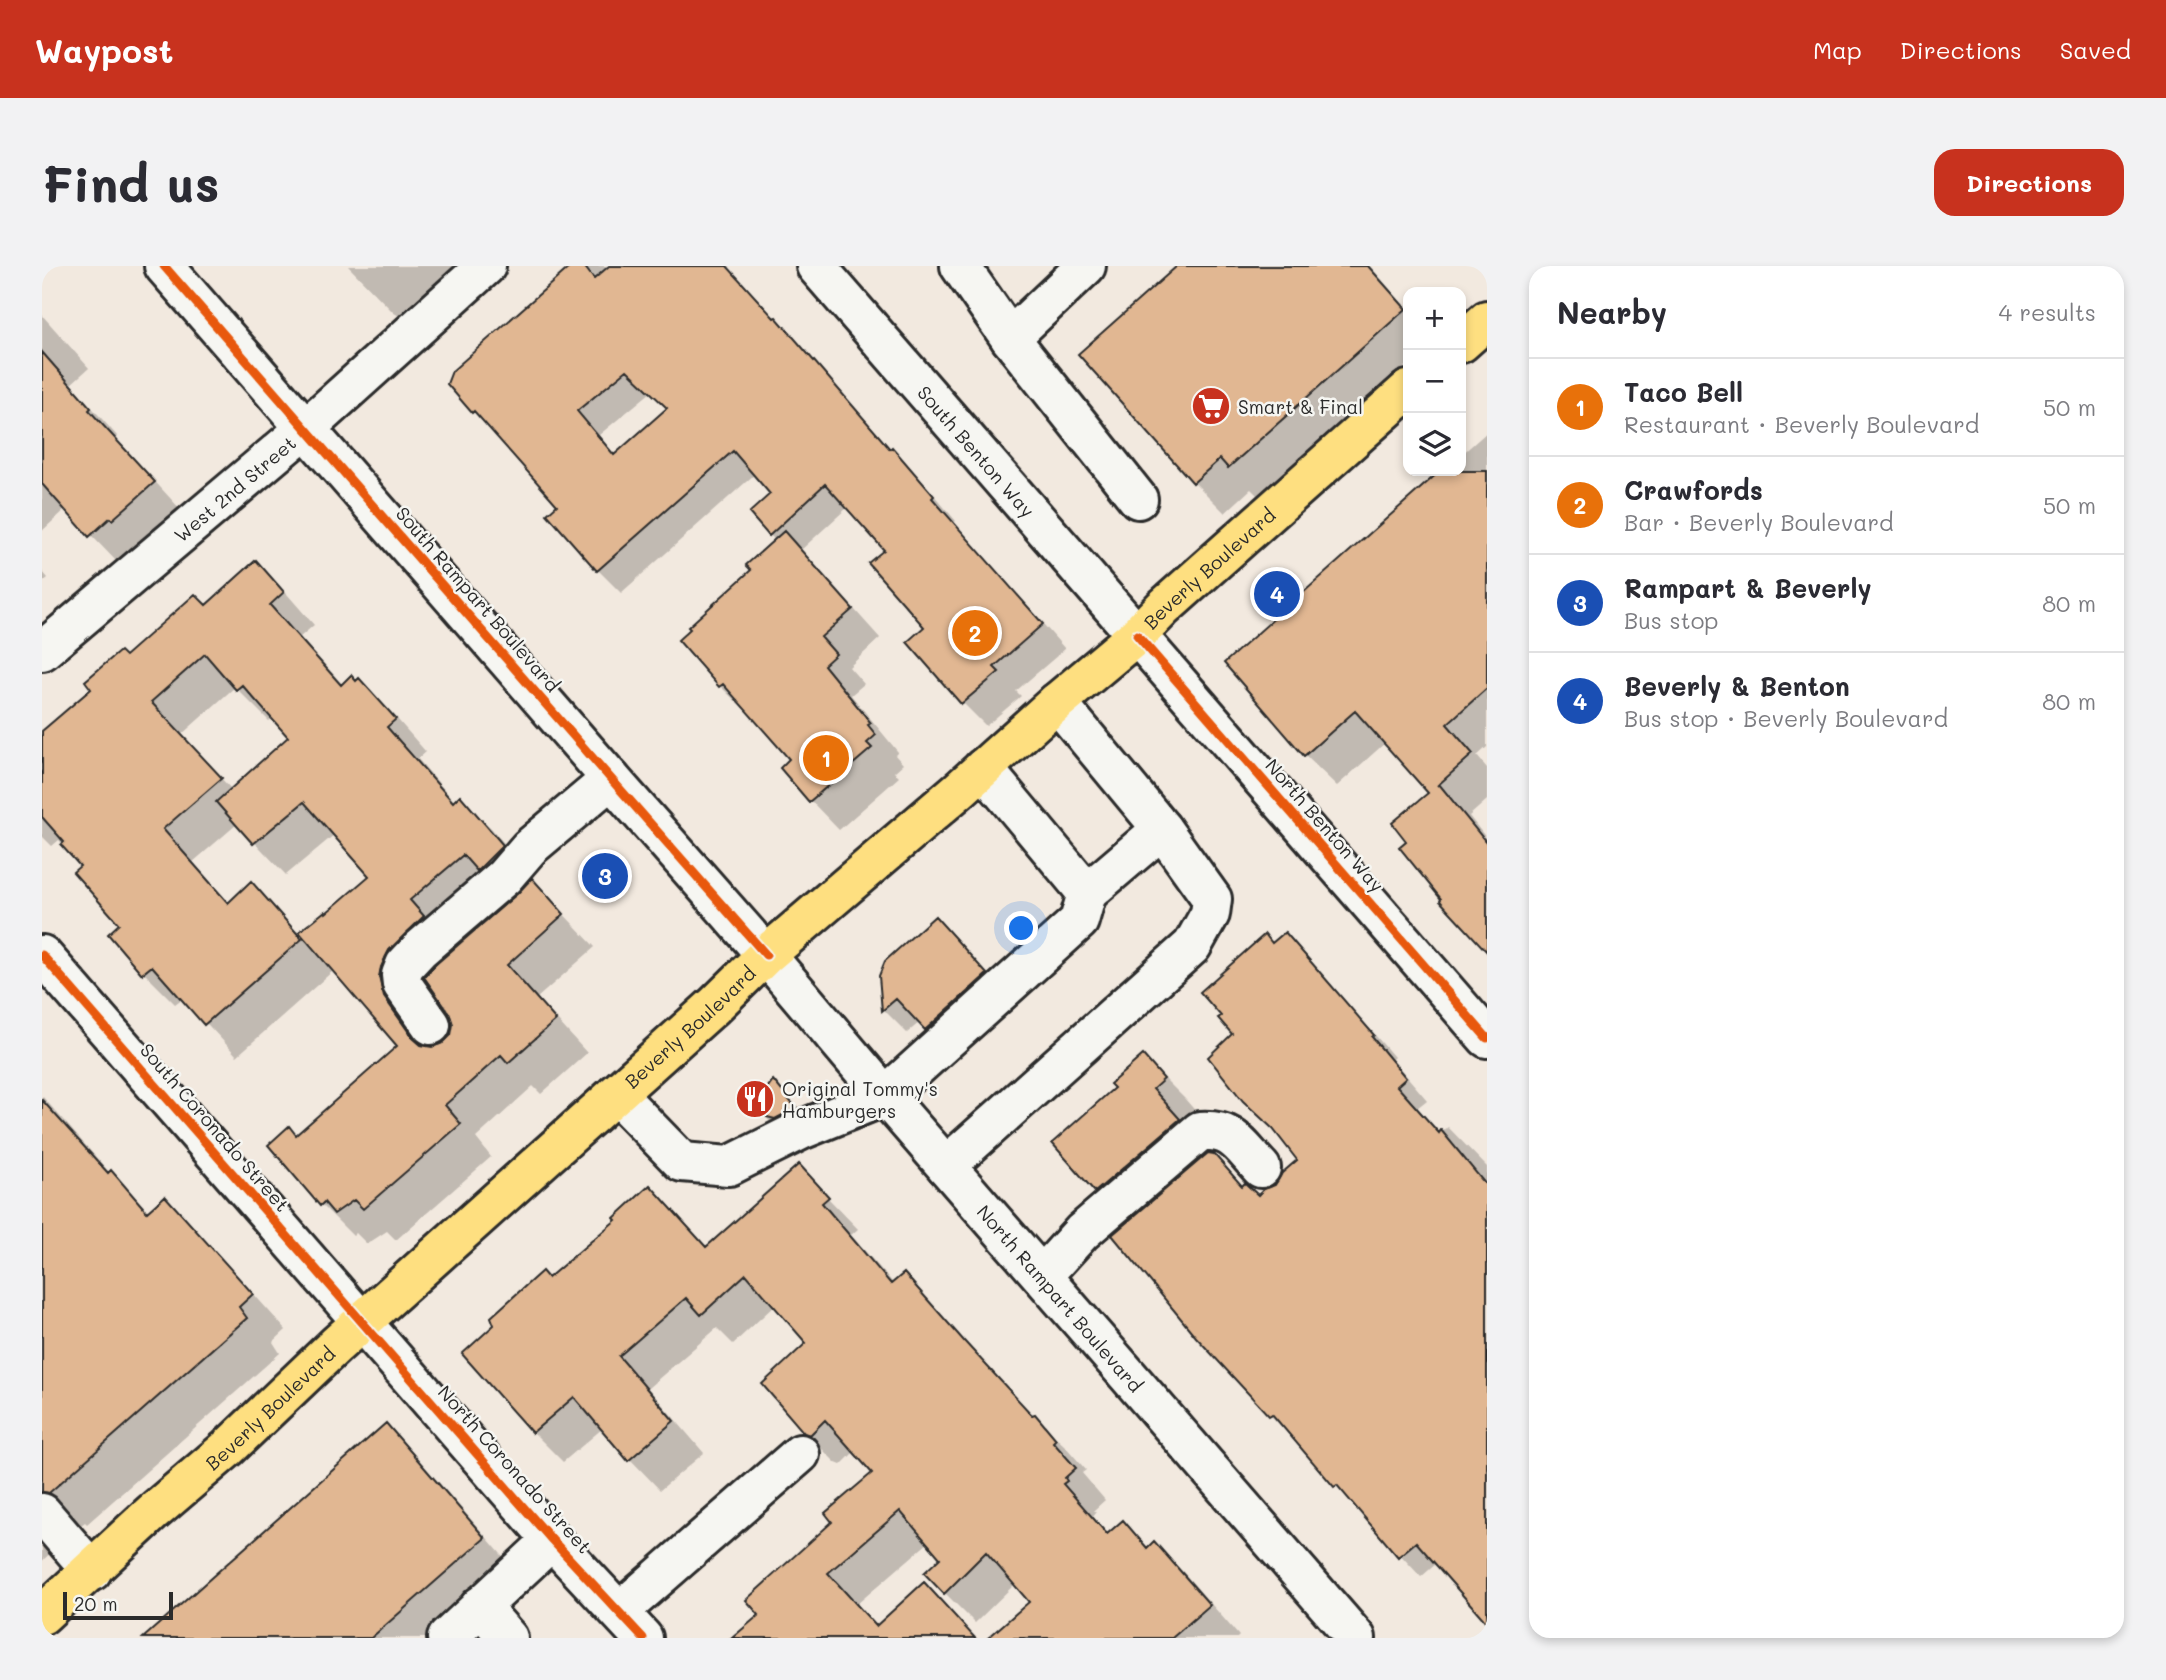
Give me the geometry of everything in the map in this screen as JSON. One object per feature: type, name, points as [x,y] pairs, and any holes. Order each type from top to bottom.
[{"type":"main road","points":[[1466,339],[1487,320]]},
{"type":"main road","name":"Beverly Boulevard","points":[[42,1615],[152,1513],[228,1448],[362,1322],[714,1006],[766,954],[1137,635],[1163,607],[1403,394]]},
{"type":"street","name":"South Rampart Boulevard","points":[[164,266],[766,954]]},
{"type":"street","name":"West 2nd Street","points":[[42,651],[306,428],[486,266]]},
{"type":"street","name":"South Benton Way","points":[[816,266],[1137,635]]},
{"type":"street","points":[[960,266],[1010,338],[1138,499]]},
{"type":"street","points":[[1010,338],[1086,266]]},
{"type":"street","name":"North Benton Way","points":[[1137,635],[1484,1027]]},
{"type":"street","points":[[946,1166],[1192,946],[1210,914],[1212,899],[1162,829],[1057,702]]},
{"type":"street","points":[[983,768],[1087,893]]},
{"type":"street","points":[[430,1025],[402,984],[401,975],[405,965],[420,948],[504,877],[529,848],[611,779]]},
{"type":"street","points":[[616,1094],[682,1162],[729,1166],[801,1130],[885,1096],[1079,921],[1087,893],[1162,829]]},
{"type":"street","name":"North Rampart Boulevard","points":[[766,954],[885,1096],[1356,1638]]},
{"type":"street","name":"South Coronado Street","points":[[42,955],[362,1322]]},
{"type":"street","points":[[1042,1276],[1082,1232],[1200,1131],[1228,1133],[1261,1168]]},
{"type":"street","name":"North Coronado Street","points":[[362,1322],[552,1540],[631,1624]]},
{"type":"street","points":[[631,1624],[800,1454]]},
{"type":"street","points":[[42,1513],[92,1571]]},
{"type":"street","points":[[447,1638],[552,1540]]},
{"type":"street","points":[[480,1606],[508,1638]]},
{"type":"building","points":[[571,266],[584,266],[594,279],[609,266],[727,266],[774,318],[776,317],[890,449],[892,447],[934,496],[932,498],[1043,624],[994,667],[999,672],[961,704],[907,642],[924,627],[868,563],[884,550],[825,484],[769,536],[749,513],[770,494],[733,451],[597,571],[547,514],[557,505],[447,384],[452,371]],"holes":[[[627,370],[667,408],[614,455],[577,411]]]},
{"type":"building","name":"Smart & Final","points":[[1177,266],[1368,266],[1403,306],[1403,312],[1228,468],[1220,459],[1193,483],[1078,354]]},
{"type":"building","points":[[42,352],[91,408],[89,410],[155,482],[89,537],[42,484]]},
{"type":"building","points":[[1466,471],[1487,471],[1487,688],[1447,724],[1473,754],[1439,784],[1487,843],[1487,952],[1440,901],[1399,847],[1406,841],[1392,823],[1428,793],[1355,711],[1304,756],[1224,663],[1434,476],[1466,476]]},
{"type":"building","points":[[784,531],[853,609],[821,637],[836,654],[824,665],[871,723],[868,725],[876,735],[867,743],[872,748],[809,802],[780,768],[789,759],[723,684],[719,687],[678,640],[690,629],[688,627],[751,570],[746,565]]},
{"type":"building","points":[[256,560],[284,592],[270,605],[341,685],[351,675],[356,681],[359,678],[396,719],[387,727],[453,802],[460,795],[503,845],[477,871],[463,855],[410,900],[424,916],[389,950],[379,977],[384,997],[413,1038],[421,1045],[432,1047],[443,1043],[451,1035],[453,1024],[449,1013],[424,977],[532,878],[564,914],[507,965],[556,1020],[508,1063],[501,1055],[445,1105],[461,1124],[363,1209],[354,1200],[334,1214],[324,1202],[320,1206],[268,1145],[289,1126],[296,1135],[397,1046],[299,932],[369,876],[304,802],[253,844],[216,802],[288,737],[242,685],[236,690],[205,654],[151,702],[222,778],[163,829],[228,903],[251,881],[302,939],[204,1025],[152,966],[142,974],[108,934],[119,924],[73,872],[80,866],[61,845],[64,842],[42,817],[42,731],[91,689],[85,681],[120,651],[125,656],[195,594],[206,605]]},
{"type":"building","points":[[935,916],[987,974],[925,1030],[896,999],[882,1011],[879,976],[885,961]]},
{"type":"building","points":[[1285,932],[1374,1035],[1372,1037],[1406,1078],[1397,1086],[1439,1133],[1441,1130],[1487,1186],[1487,1623],[1416,1542],[1398,1557],[1272,1414],[1269,1416],[1196,1337],[1112,1235],[1208,1153],[1214,1154],[1242,1186],[1245,1183],[1258,1195],[1264,1189],[1275,1185],[1282,1173],[1297,1160],[1273,1129],[1243,1101],[1208,1057],[1232,1034],[1218,1018],[1221,1016],[1200,992],[1265,934],[1272,943]]},
{"type":"building","points":[[1143,1055],[1164,1079],[1153,1089],[1180,1119],[1095,1192],[1052,1143],[1114,1088],[1110,1084]]},
{"type":"building","points":[[773,1080],[796,1108],[775,1119],[753,1108]]},
{"type":"building","points":[[42,1100],[108,1173],[111,1170],[147,1212],[165,1196],[253,1294],[239,1307],[247,1318],[49,1493],[42,1492]]},
{"type":"building","points":[[799,1164],[829,1197],[822,1203],[891,1284],[904,1273],[1056,1439],[1053,1442],[1076,1468],[1065,1478],[1067,1481],[1063,1484],[1107,1534],[1123,1520],[1147,1548],[1154,1541],[1210,1605],[1172,1638],[988,1638],[1029,1602],[986,1552],[944,1594],[924,1573],[940,1558],[900,1511],[828,1573],[876,1626],[924,1582],[975,1638],[732,1638],[759,1615],[746,1600],[832,1522],[825,1513],[872,1473],[825,1420],[810,1435],[804,1433],[762,1384],[806,1343],[746,1274],[701,1315],[686,1298],[619,1356],[674,1421],[628,1461],[574,1397],[532,1433],[462,1354],[494,1325],[491,1317],[542,1271],[548,1278],[616,1220],[614,1218],[650,1185],[706,1247]]},
{"type":"building","points":[[386,1423],[485,1538],[371,1638],[143,1638]]},
{"type":"cycle path","points":[[164,266],[766,955]]},
{"type":"cycle path","points":[[1137,635],[1487,1038]]},
{"type":"cycle path","points":[[42,955],[552,1540],[643,1638]]},
{"type":"place","name":"Smart & Final","points":[[1211,406]]},
{"type":"place","name":"Beverly & Benton","points":[[1277,594]]},
{"type":"place","name":"Crawfords","points":[[975,633]]},
{"type":"place","name":"Taco Bell","points":[[826,758]]},
{"type":"place","name":"Rampart & Beverly","points":[[605,876]]},
{"type":"place","name":"Original Tommy's Hamburgers","points":[[755,1099]]}]
